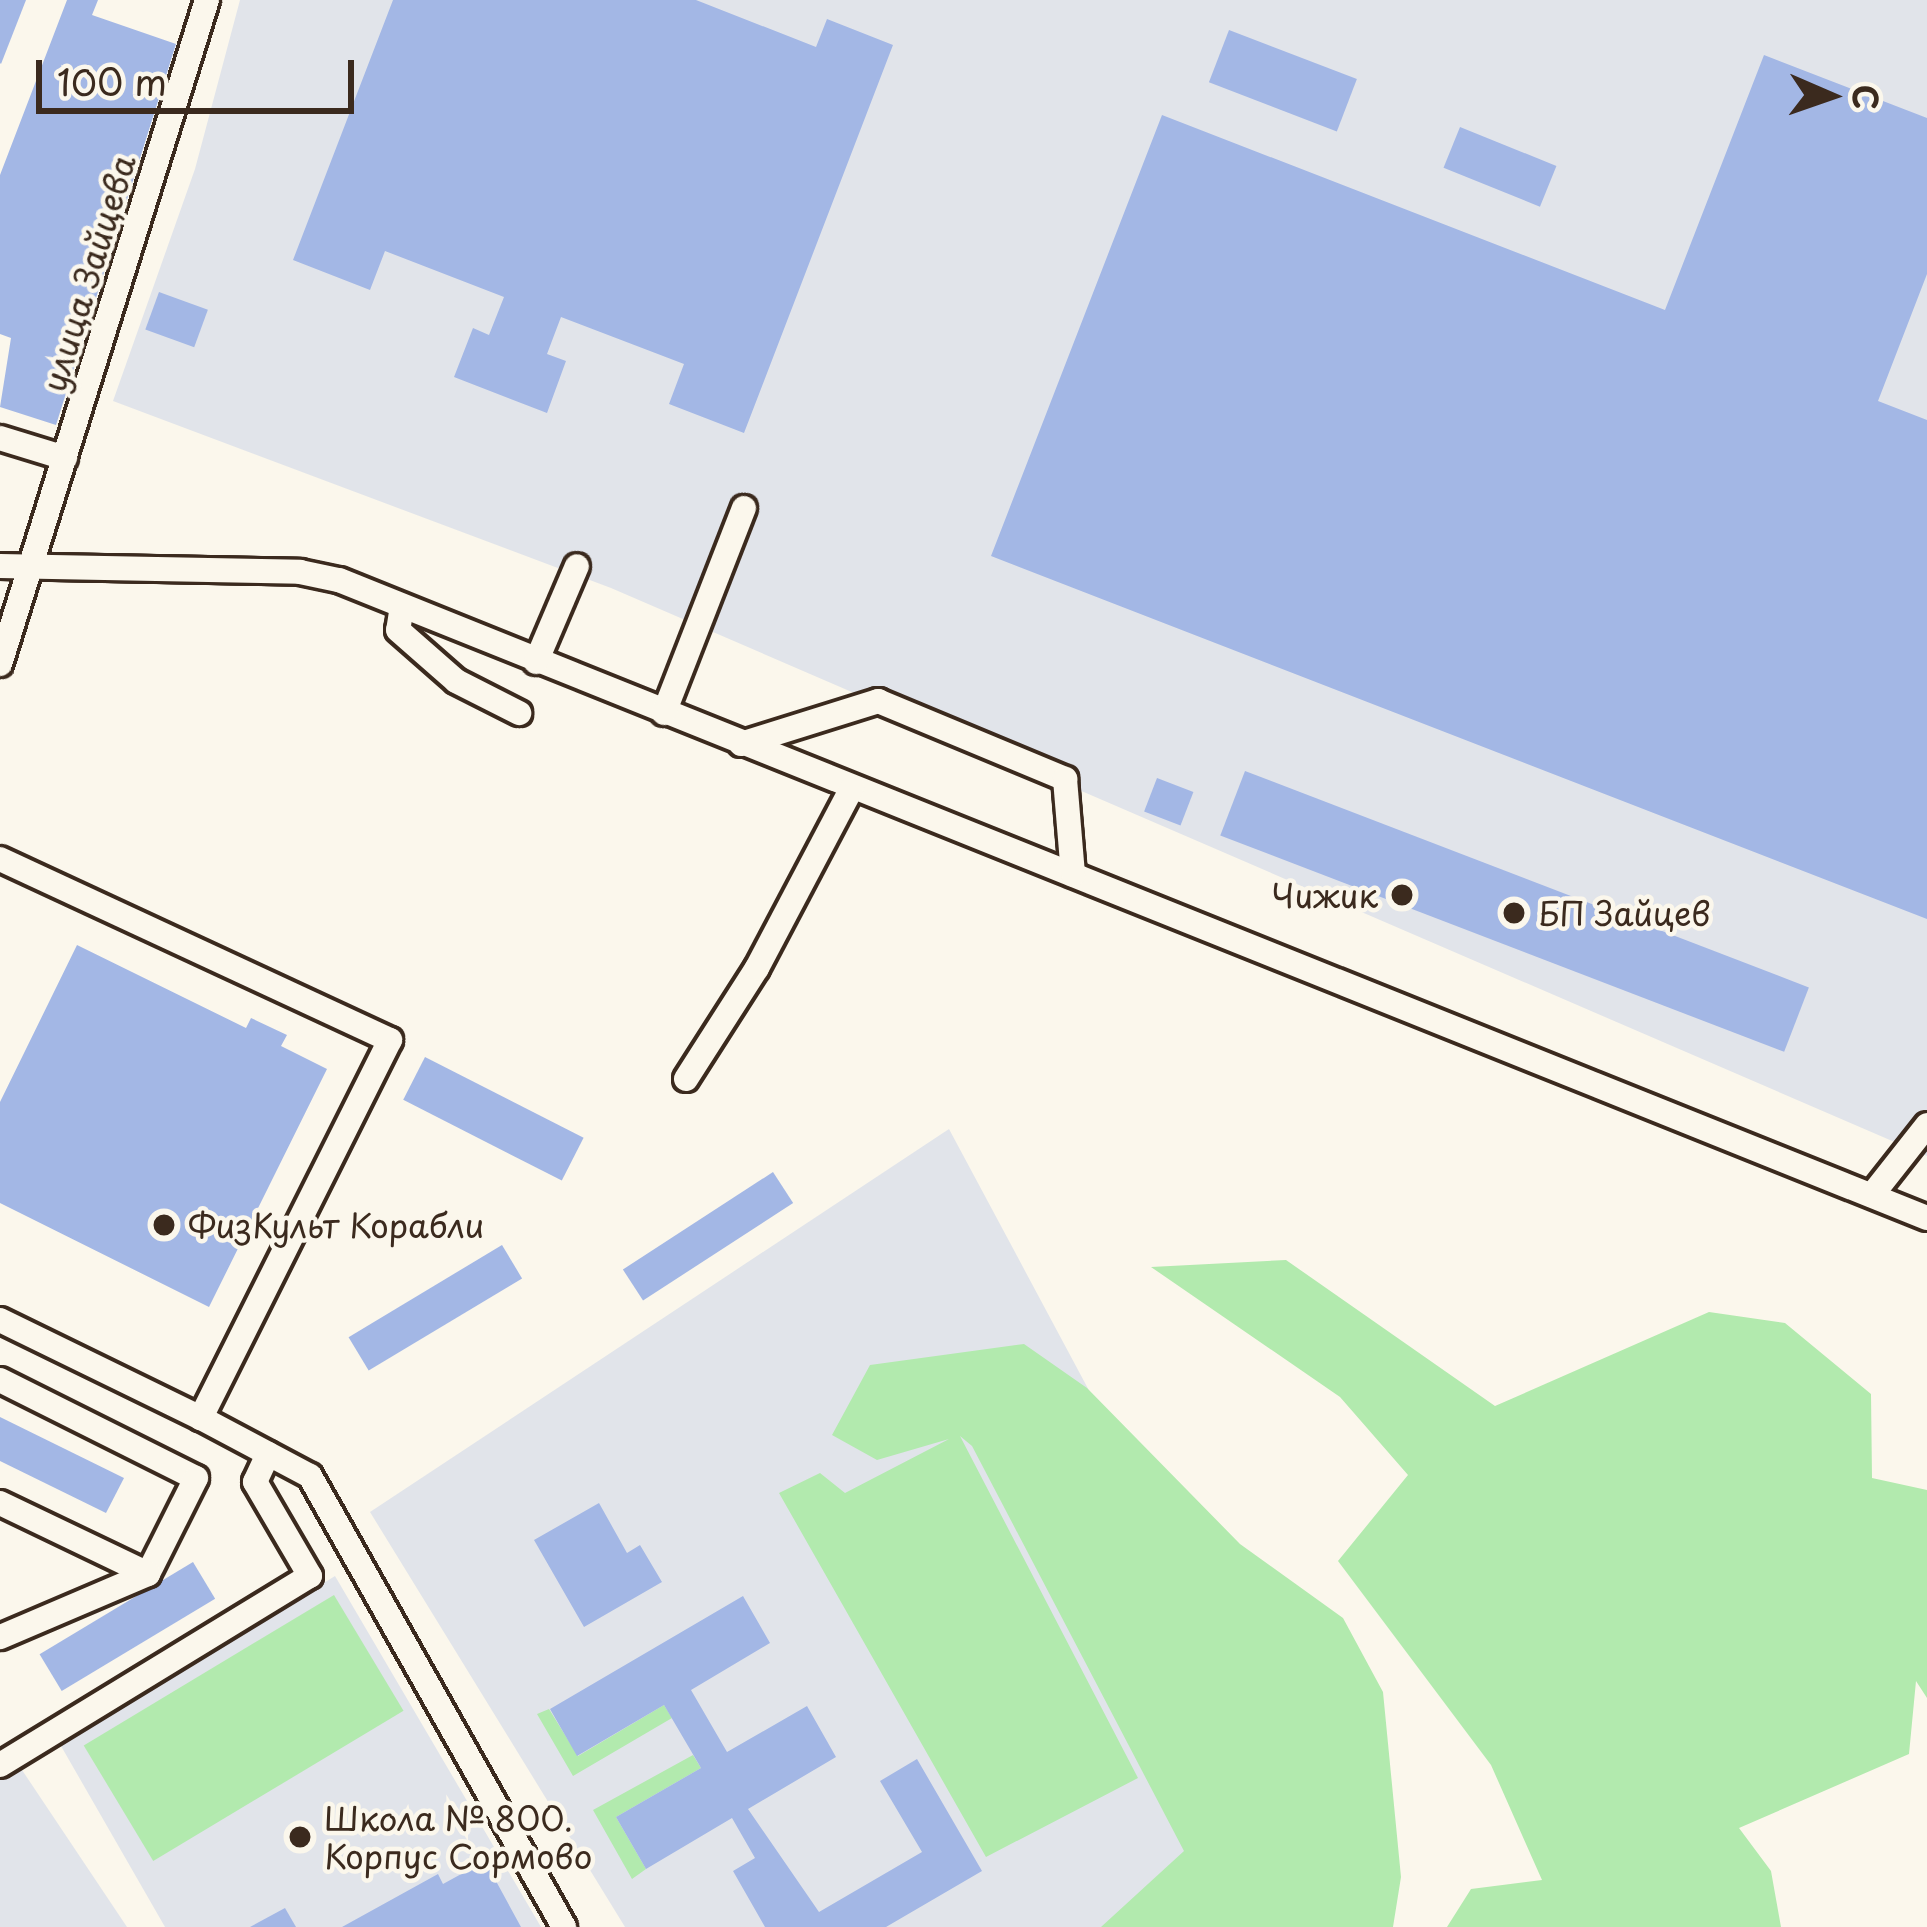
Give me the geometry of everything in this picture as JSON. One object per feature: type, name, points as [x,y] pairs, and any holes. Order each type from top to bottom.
[{"type":"street","name":"улица Зайцева","points":[[0,664],[206,0]]},
{"type":"street","points":[[0,438],[65,458]]},
{"type":"street","points":[[664,713],[744,508]]},
{"type":"street","points":[[0,566],[300,572],[402,606],[1927,1218]]},
{"type":"street","points":[[536,662],[577,566]]},
{"type":"street","points":[[402,606],[398,630],[456,681],[519,713]]},
{"type":"street","points":[[741,744],[878,701],[1066,779],[1073,875]]},
{"type":"street","points":[[686,1079],[757,968],[852,788]]},
{"type":"street","points":[[0,859],[390,1040],[201,1418]]},
{"type":"street","points":[[1872,1196],[1927,1125]]},
{"type":"street","points":[[0,1321],[310,1476],[564,1927]]},
{"type":"street","points":[[0,1380],[196,1478],[148,1574],[0,1637]]},
{"type":"street","points":[[0,1765],[310,1576],[255,1482],[268,1454]]},
{"type":"street","points":[[0,1503],[148,1574]]},
{"type":"shaded area","points":[[240,0],[1927,0],[1927,1156],[611,588],[113,401],[195,169]]},
{"type":"shaded area","points":[[949,1129],[1334,1848],[1201,1927],[625,1927],[370,1512]]},
{"type":"shaded area","name":"Школа № 800. Корпус Сормово","points":[[335,1576],[541,1927],[165,1927],[61,1746]]},
{"type":"shaded area","points":[[20,1767],[127,1927],[0,1927],[0,1778]]},
{"type":"green space","points":[[1286,1260],[1495,1406],[1709,1312],[1785,1323],[1871,1394],[1872,1478],[1927,1490],[1927,1698],[1916,1681],[1909,1754],[1739,1828],[1771,1871],[1781,1927],[1447,1927],[1471,1889],[1542,1880],[1491,1765],[1338,1561],[1408,1475],[1340,1397],[1151,1267]]},
{"type":"green space","points":[[1024,1344],[1087,1388],[1240,1544],[1343,1618],[1383,1692],[1401,1877],[1393,1927],[1101,1927],[1184,1851],[972,1446],[960,1436],[1138,1778],[986,1857],[779,1493],[820,1473],[845,1493],[949,1439],[877,1460],[832,1435],[870,1365]]},
{"type":"green space","points":[[334,1595],[404,1711],[153,1861],[84,1745]]},
{"type":"green space","points":[[664,1705],[672,1718],[573,1776],[537,1714],[549,1709],[578,1756]]},
{"type":"green space","points":[[693,1755],[701,1768],[616,1817],[646,1869],[632,1879],[593,1810]]},
{"type":"building","points":[[0,0],[26,0],[1,64],[0,63]]},
{"type":"building","points":[[67,0],[98,0],[92,15],[176,44],[56,425],[0,407],[11,338],[0,334],[0,175]]},
{"type":"building","points":[[393,0],[696,0],[816,47],[827,19],[893,45],[744,433],[669,404],[684,364],[561,317],[547,354],[566,361],[547,413],[454,377],[473,328],[489,335],[504,297],[385,251],[370,290],[293,260]]},
{"type":"building","points":[[1229,30],[1357,79],[1337,131],[1209,82]]},
{"type":"building","points":[[1764,55],[1927,118],[1927,274],[1878,401],[1927,420],[1927,919],[991,556],[1162,115],[1665,310]]},
{"type":"building","points":[[1460,127],[1556,166],[1540,207],[1444,168]]},
{"type":"building","points":[[159,292],[208,310],[194,347],[145,330]]},
{"type":"building","name":"БП Зайцев","points":[[1245,771],[1809,987],[1784,1052],[1220,835]]},
{"type":"building","points":[[1157,778],[1193,792],[1181,826],[1144,812]]},
{"type":"building","points":[[77,945],[246,1028],[251,1018],[287,1035],[281,1046],[327,1069],[209,1307],[0,1203],[0,1102]]},
{"type":"building","points":[[425,1057],[584,1138],[562,1181],[403,1100]]},
{"type":"building","points":[[773,1172],[793,1203],[643,1301],[623,1269]]},
{"type":"building","points":[[502,1245],[522,1278],[369,1371],[349,1337]]},
{"type":"building","points":[[0,1417],[124,1478],[106,1513],[0,1461]]},
{"type":"building","points":[[599,1503],[627,1553],[640,1545],[662,1582],[584,1627],[534,1540]]},
{"type":"building","points":[[193,1562],[215,1599],[62,1691],[40,1654]]},
{"type":"building","points":[[743,1596],[770,1643],[691,1690],[727,1752],[807,1706],[836,1757],[748,1809],[819,1912],[922,1852],[880,1781],[917,1759],[982,1871],[886,1927],[765,1927],[733,1871],[755,1858],[732,1818],[646,1869],[616,1817],[701,1768],[664,1705],[577,1756],[550,1709]]},
{"type":"building","points":[[485,1861],[521,1927],[342,1927],[438,1874],[443,1884]]},
{"type":"building","points":[[285,1908],[296,1927],[250,1927]]},
{"type":"place","name":"Чижик","points":[[1402,895]]},
{"type":"place","name":"БП Зайцев","points":[[1514,913]]},
{"type":"place","name":"ФизКульт Корабли","points":[[164,1225]]},
{"type":"place","name":"Школа № 800. Корпус Сормово","points":[[300,1837]]}]
